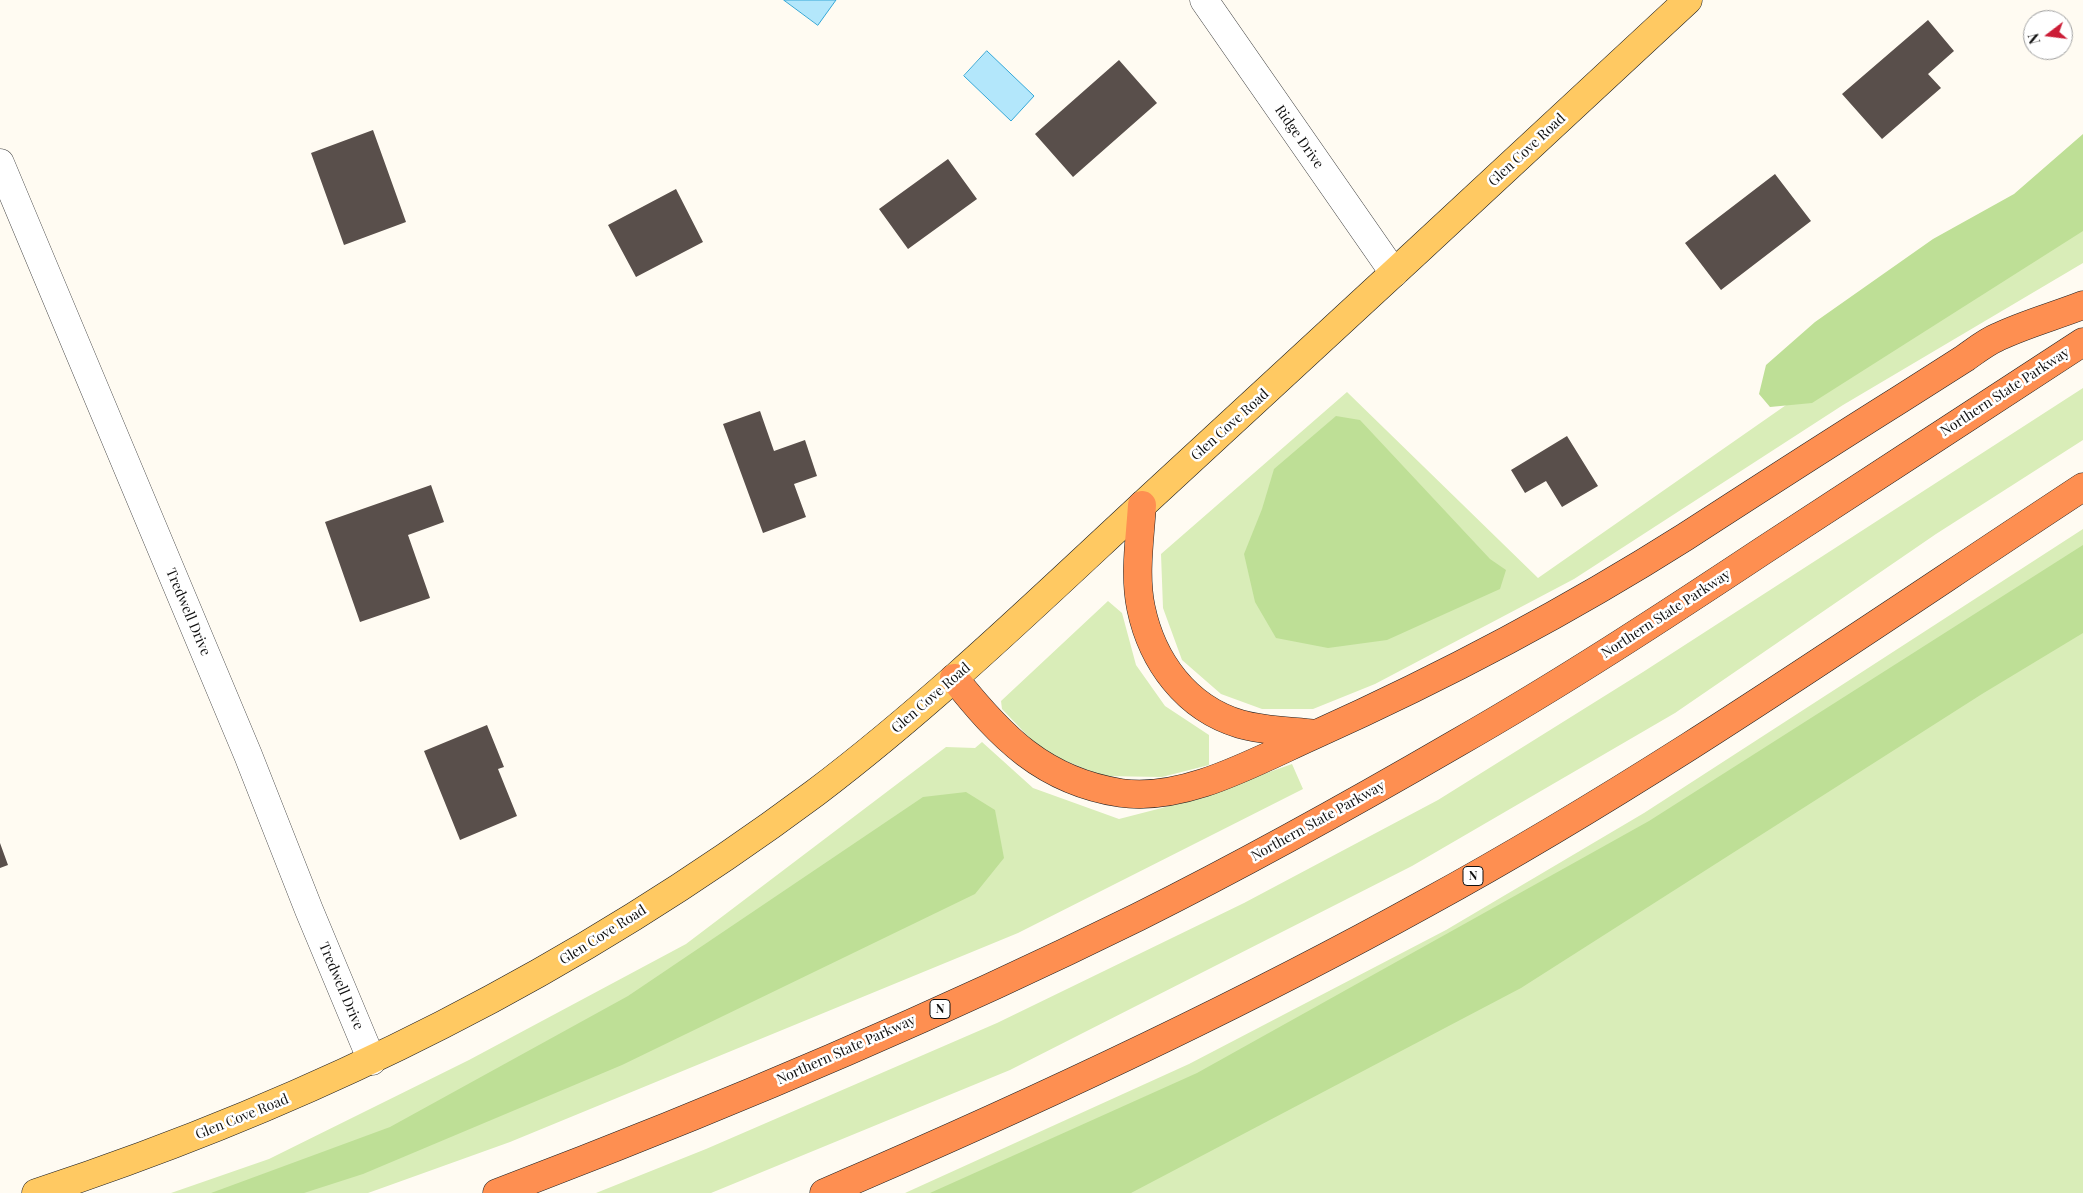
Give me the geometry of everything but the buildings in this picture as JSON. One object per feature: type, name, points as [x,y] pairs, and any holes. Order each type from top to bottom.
[{"type":"highway","points":[[954,678],[1000,731],[1042,765],[1066,777],[1094,787],[1122,793],[1169,792],[1195,784],[1225,774],[1318,734],[1374,709],[1467,663],[1559,613],[1682,539],[1996,338],[2083,305]]},
{"type":"highway","name":"Northern State Parkway","points":[[496,1193],[592,1157],[814,1066],[1033,967],[1139,916],[1246,860],[1441,752],[1558,684],[2083,342]]},
{"type":"highway","name":"N","points":[[824,1193],[991,1120],[1102,1068],[1244,999],[1428,902],[1642,775],[2083,487]]},
{"type":"highway","points":[[1142,505],[1138,562],[1141,608],[1156,654],[1166,671],[1197,703],[1218,716],[1259,728],[1318,734]]},
{"type":"main road","name":"Glen Cove Road","points":[[36,1193],[200,1135],[372,1061],[523,983],[607,934],[676,889],[815,792],[890,733],[954,678],[1688,0]]},
{"type":"street","name":"Ridge Drive","points":[[1204,0],[1394,273]]},
{"type":"street","name":"Tredwell Drive","points":[[0,163],[248,755],[309,910],[372,1061]]},
{"type":"green space","points":[[2083,134],[2083,231],[1812,403],[1770,407],[1759,394],[1766,365],[1815,322],[1933,239],[2014,194]]},
{"type":"green space","points":[[2083,198],[2083,263],[1843,405],[1574,579],[1375,684],[1313,709],[1262,709],[1221,694],[1182,660],[1163,608],[1161,554],[1347,392],[1538,578]]},
{"type":"green space","points":[[2083,388],[2083,440],[1936,534],[1675,713],[1412,866],[1010,1070],[711,1193],[596,1193],[706,1149],[997,1023],[1244,903],[1438,800],[1643,672]]},
{"type":"green space","points":[[1336,416],[1360,420],[1490,559],[1506,570],[1500,589],[1387,640],[1328,648],[1276,638],[1255,602],[1244,554],[1262,509],[1274,469]]},
{"type":"green space","points":[[2083,529],[2083,1193],[905,1193],[1189,1064],[1446,930],[1644,813]]},
{"type":"green space","points":[[2083,545],[2083,633],[1982,694],[1521,988],[1131,1193],[930,1193],[1197,1073],[1649,821]]},
{"type":"green space","points":[[1108,601],[1122,613],[1136,665],[1165,706],[1209,735],[1209,765],[1162,777],[1102,776],[1042,751],[1002,709],[1001,701]]},
{"type":"green space","points":[[982,742],[1033,788],[1119,819],[1185,802],[1292,764],[1303,789],[1018,933],[510,1142],[368,1193],[171,1193],[269,1159],[469,1060],[686,944],[946,747],[975,748]]},
{"type":"green space","points":[[966,792],[995,810],[1004,858],[975,894],[622,1065],[363,1174],[304,1193],[211,1193],[390,1127],[628,996],[923,797]]},
{"type":"water","points":[[784,0],[836,0],[818,25]]},
{"type":"water","points":[[987,51],[1034,96],[1011,121],[964,76]]}]
